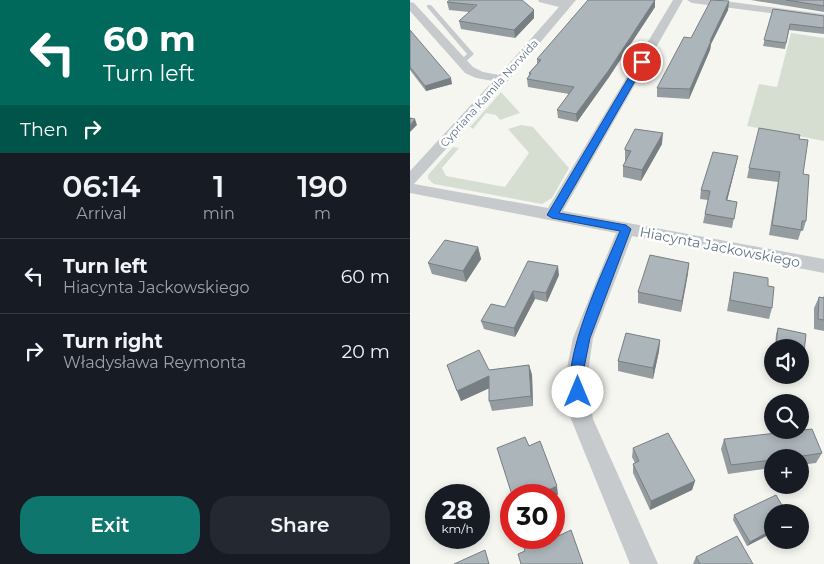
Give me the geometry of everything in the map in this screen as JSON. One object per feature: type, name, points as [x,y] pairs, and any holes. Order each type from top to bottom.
[{"type":"street","name":"Cypriana Kamila Norwida","points":[[543,0],[569,2]]},
{"type":"street","points":[[552,215],[678,0]]},
{"type":"street","points":[[692,0],[824,17]]},
{"type":"street","name":"Cypriana Kamila Norwida","points":[[410,180],[569,2]]},
{"type":"street","points":[[410,5],[469,70],[480,75],[502,79]]},
{"type":"street","name":"Hiacynta Jackowskiego","points":[[410,188],[824,266]]},
{"type":"street","points":[[626,229],[584,338],[576,378],[582,419],[644,564]]},
{"type":"lane","points":[[429,6],[470,54],[462,62]]},
{"type":"shaded area","points":[[791,33],[824,38],[824,141],[747,126],[759,84],[777,87]]},
{"type":"shaded area","points":[[501,92],[520,113],[500,120],[496,115],[486,113],[473,129],[470,127]]},
{"type":"shaded area","points":[[521,125],[533,127],[569,168],[552,198],[542,204],[434,184],[428,179],[428,175],[453,147],[459,148],[442,168],[446,176],[505,187],[529,153],[508,129]]},
{"type":"building","points":[[450,0],[522,0],[534,10],[514,30],[459,21],[477,5],[447,2]]},
{"type":"building","points":[[588,0],[655,0],[609,70],[576,114],[557,110],[574,87],[527,79],[531,73],[529,73],[541,60],[537,59]]},
{"type":"building","points":[[711,0],[729,1],[690,89],[657,88],[684,37],[691,38]]},
{"type":"building","points":[[786,0],[824,0],[824,6]]},
{"type":"building","points":[[773,9],[824,16],[824,28],[790,24],[786,43],[764,40]]},
{"type":"building","points":[[410,30],[451,78],[425,86],[410,67]]},
{"type":"building","points":[[410,118],[415,119],[410,125]]},
{"type":"building","points":[[759,128],[800,135],[799,139],[808,140],[803,174],[809,175],[806,221],[802,221],[801,230],[772,225],[780,172],[749,168]]},
{"type":"building","points":[[635,129],[663,133],[642,170],[623,166],[631,151],[625,150],[625,148]]},
{"type":"building","points":[[713,152],[738,156],[726,200],[737,202],[734,219],[705,214],[710,191],[701,190]]},
{"type":"building","points":[[445,240],[478,247],[463,271],[428,263]]},
{"type":"building","points":[[650,255],[689,263],[682,301],[638,292]]},
{"type":"building","points":[[528,261],[558,266],[546,293],[533,291],[514,328],[481,321],[491,304],[505,307]]},
{"type":"building","points":[[734,272],[768,278],[768,286],[774,287],[772,308],[730,300]]},
{"type":"building","points":[[819,297],[824,298],[824,320],[818,319]]},
{"type":"building","points":[[778,328],[806,334],[805,339],[777,339]]},
{"type":"building","points":[[626,333],[660,340],[653,368],[618,361]]},
{"type":"building","points":[[479,350],[489,370],[529,365],[531,396],[489,401],[489,376],[457,391],[447,365]]},
{"type":"building","points":[[809,429],[812,429],[822,453],[809,455],[809,449],[764,449],[764,461],[731,465],[724,439],[764,434],[764,439],[809,439]]},
{"type":"building","points":[[668,433],[695,481],[651,501],[633,464],[639,461],[633,448]]},
{"type":"building","points":[[525,437],[529,446],[540,441],[556,484],[508,484],[497,448]]},
{"type":"building","points":[[776,495],[781,504],[764,504],[764,534],[750,542],[734,515]]},
{"type":"building","points":[[571,530],[583,564],[521,564],[518,554],[525,551],[524,549],[565,549],[565,533]]},
{"type":"building","points":[[737,536],[753,564],[700,564],[696,557]]},
{"type":"building","points":[[485,550],[489,564],[454,564]]},
{"type":"route","points":[[578,392],[576,378],[584,338],[626,229],[552,215],[642,62]]}]
